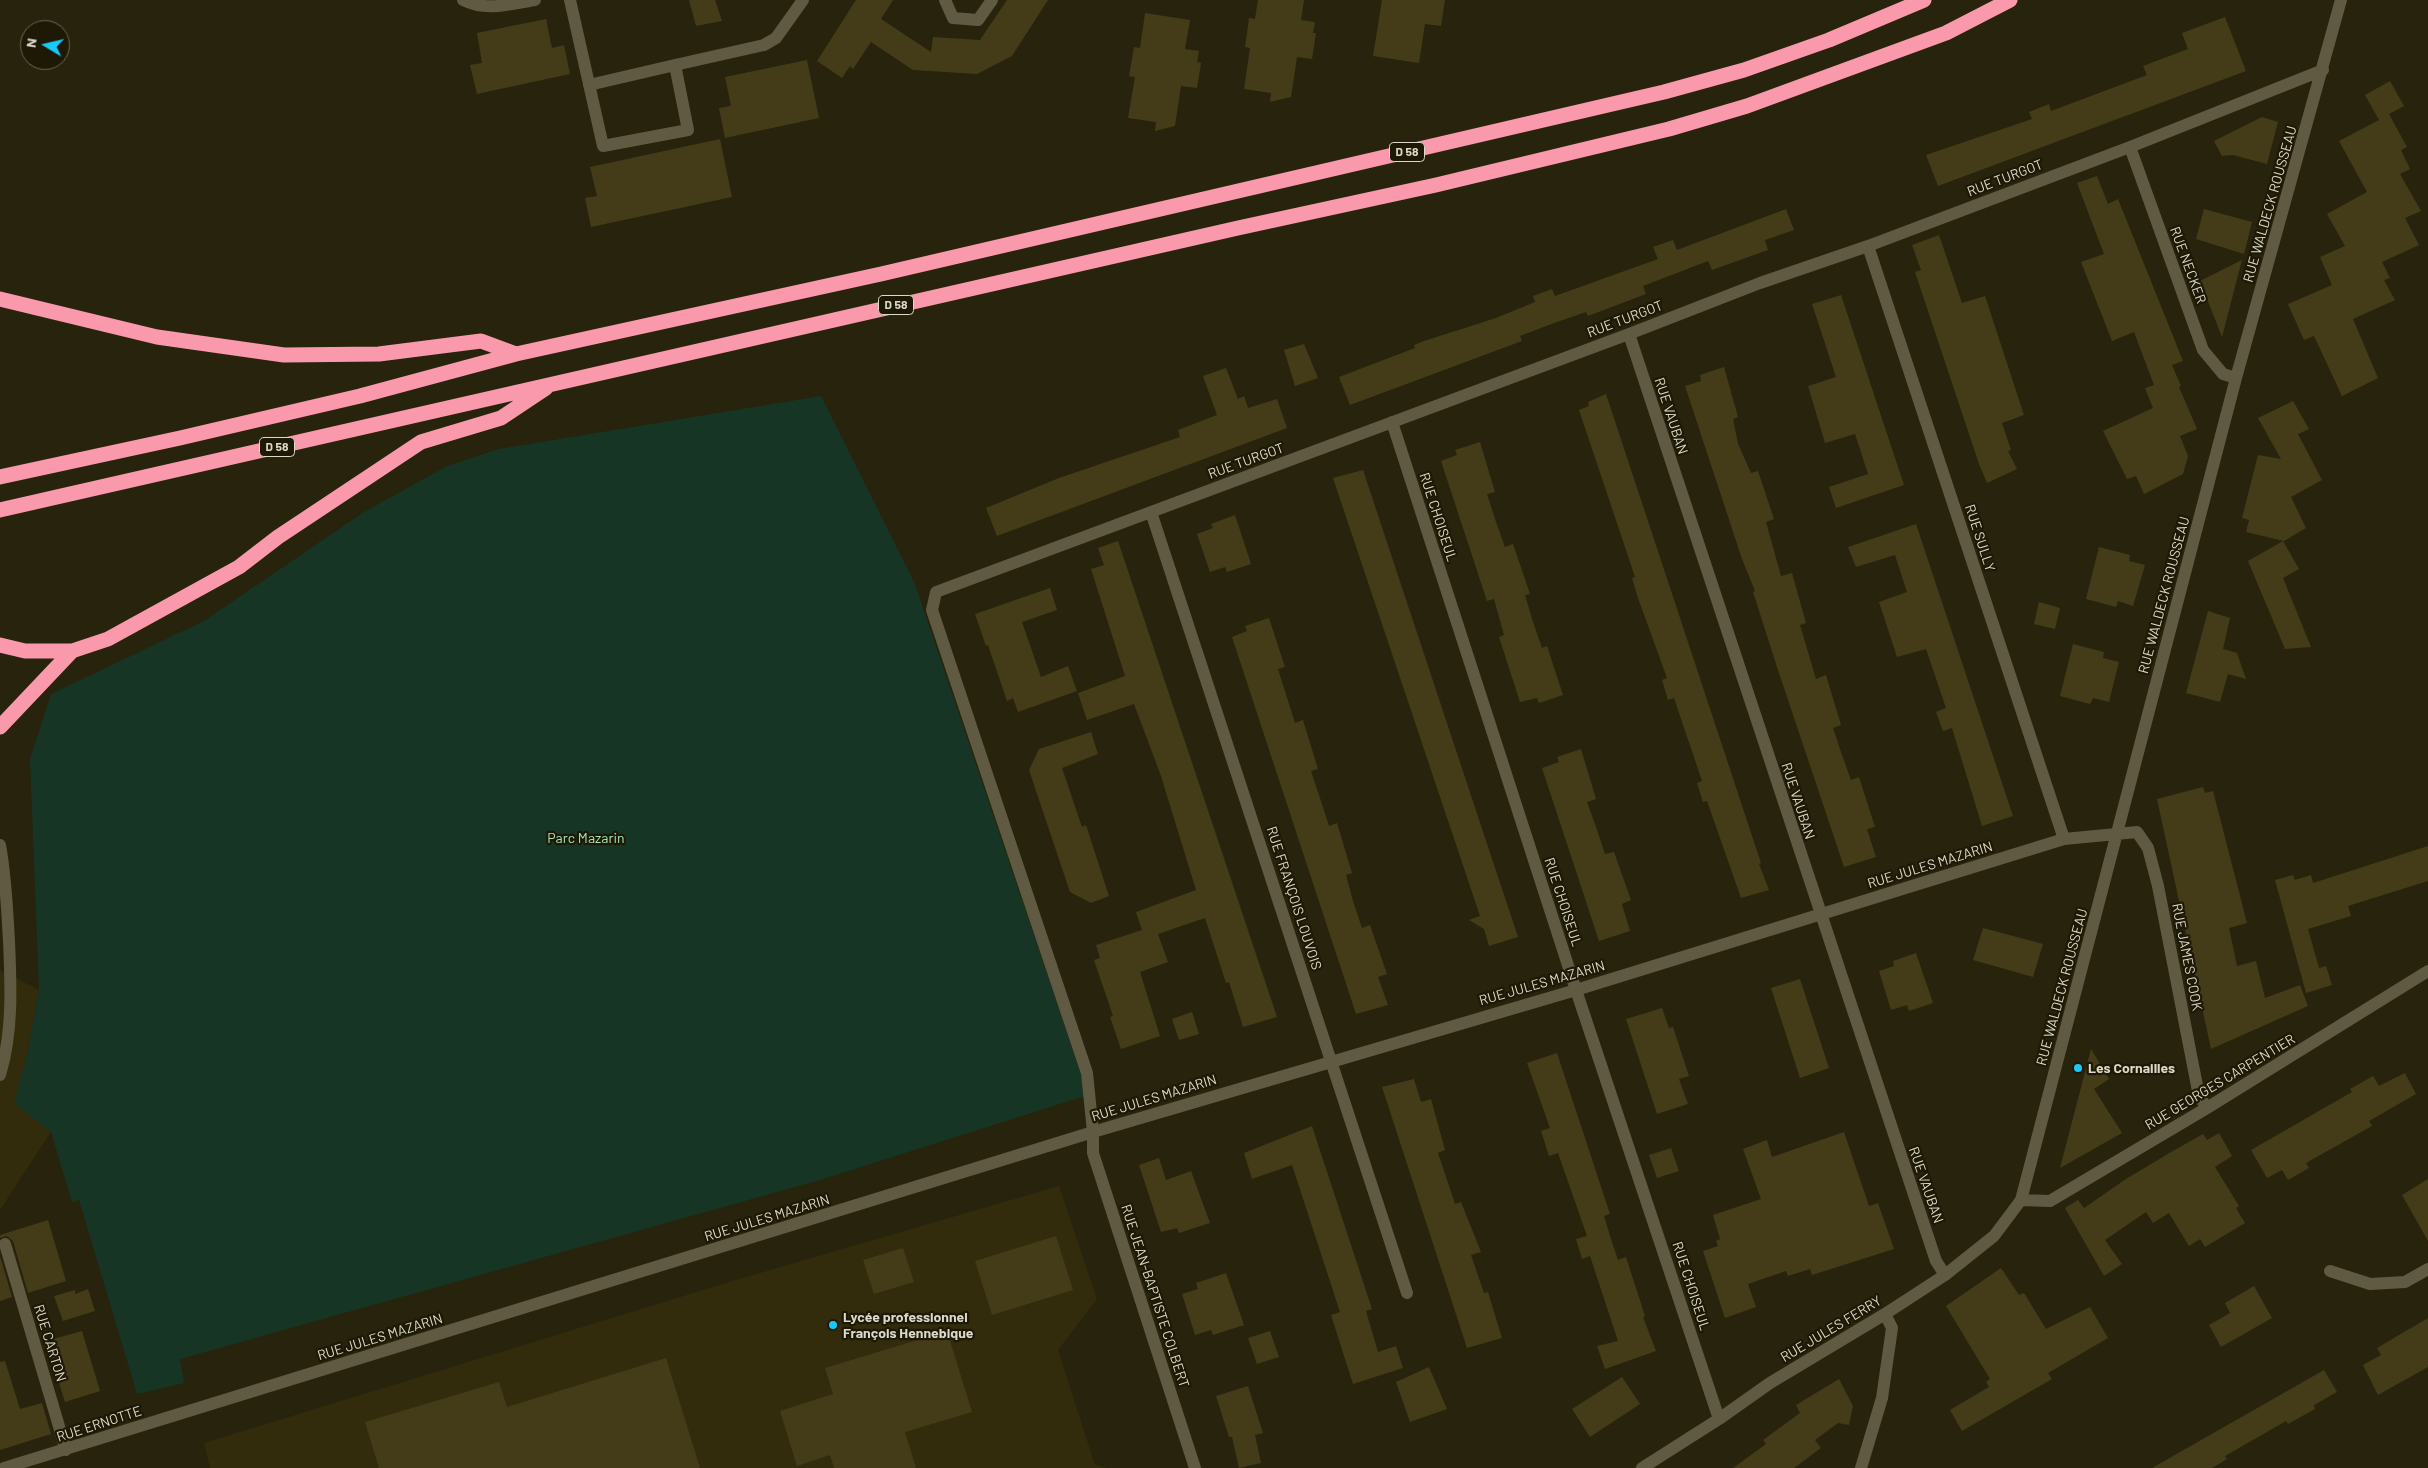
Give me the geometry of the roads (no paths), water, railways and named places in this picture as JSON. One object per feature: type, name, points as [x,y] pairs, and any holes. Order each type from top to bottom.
[{"type":"highway","name":"D 58","points":[[0,477],[360,396],[516,354],[882,274],[1664,92],[1744,70],[1829,40],[1924,0]]},
{"type":"highway","name":"D 58","points":[[0,510],[554,383],[1436,185],[1669,129],[1747,106],[1946,33],[2010,0]]},
{"type":"highway","points":[[0,299],[157,337],[284,356],[379,354],[481,341],[516,354]]},
{"type":"highway","points":[[0,645],[25,651],[72,651],[108,639],[240,567],[278,537],[421,442],[502,418],[554,383]]},
{"type":"highway","points":[[0,727],[72,651]]},
{"type":"street","points":[[463,0],[474,5],[488,7],[535,0]]},
{"type":"street","points":[[570,0],[603,146],[688,130],[675,65]]},
{"type":"street","points":[[589,85],[764,45],[776,38],[804,0]]},
{"type":"street","points":[[945,0],[953,18],[978,20],[992,0]]},
{"type":"street","name":"RUE WALDECK ROUSSEAU","points":[[2021,1200],[2236,378],[2341,0]]},
{"type":"street","name":"RUE TURGOT","points":[[936,592],[1629,334],[1760,283],[1868,246],[2130,147],[2323,70]]},
{"type":"street","name":"RUE NECKER","points":[[2130,147],[2203,350],[2223,374],[2236,378]]},
{"type":"street","name":"RUE SULLY","points":[[1868,246],[2064,838]]},
{"type":"street","name":"RUE VAUBAN","points":[[1629,334],[1936,1261],[1945,1275]]},
{"type":"street","name":"RUE CHOISEUL","points":[[1392,422],[1576,990],[1719,1419]]},
{"type":"street","name":"RUE FRANÇOIS LOUVOIS","points":[[1151,512],[1407,1293]]},
{"type":"street","name":"RUE JEAN-BAPTISTE COLBERT","points":[[936,592],[932,610],[1087,1072],[1093,1132],[1093,1153],[1195,1468]]},
{"type":"street","name":"RUE JAMES COOK","points":[[2118,833],[2137,832],[2148,848],[2158,886],[2199,1096],[2207,1108]]},
{"type":"street","name":"RUE JULES MAZARIN","points":[[202,1407],[1093,1132],[1576,990],[2064,838],[2118,833]]},
{"type":"street","points":[[0,845],[6,878],[11,977],[10,1018],[0,1075]]},
{"type":"street","name":"RUE GEORGES CARPENTIER","points":[[2021,1200],[2050,1201],[2207,1108],[2428,971]]},
{"type":"street","name":"RUE JULES FERRY","points":[[1642,1468],[1719,1419],[1770,1383],[1885,1314],[1945,1275],[1994,1236],[2021,1200]]},
{"type":"street","name":"RUE CARTON","points":[[5,1244],[66,1450]]},
{"type":"street","points":[[2330,1271],[2370,1284],[2405,1282],[2428,1269]]},
{"type":"street","points":[[1861,1468],[1882,1398],[1892,1328],[1885,1314]]},
{"type":"street","name":"RUE ERNOTTE","points":[[4,1468],[202,1407]]},
{"type":"place","name":"Les Cornailles","points":[[2078,1068]]},
{"type":"place","name":"Lycée professionnel François Hennebique","points":[[833,1325]]},
{"type":"park label","name":"Parc Mazarin","points":[[586,838]]}]
